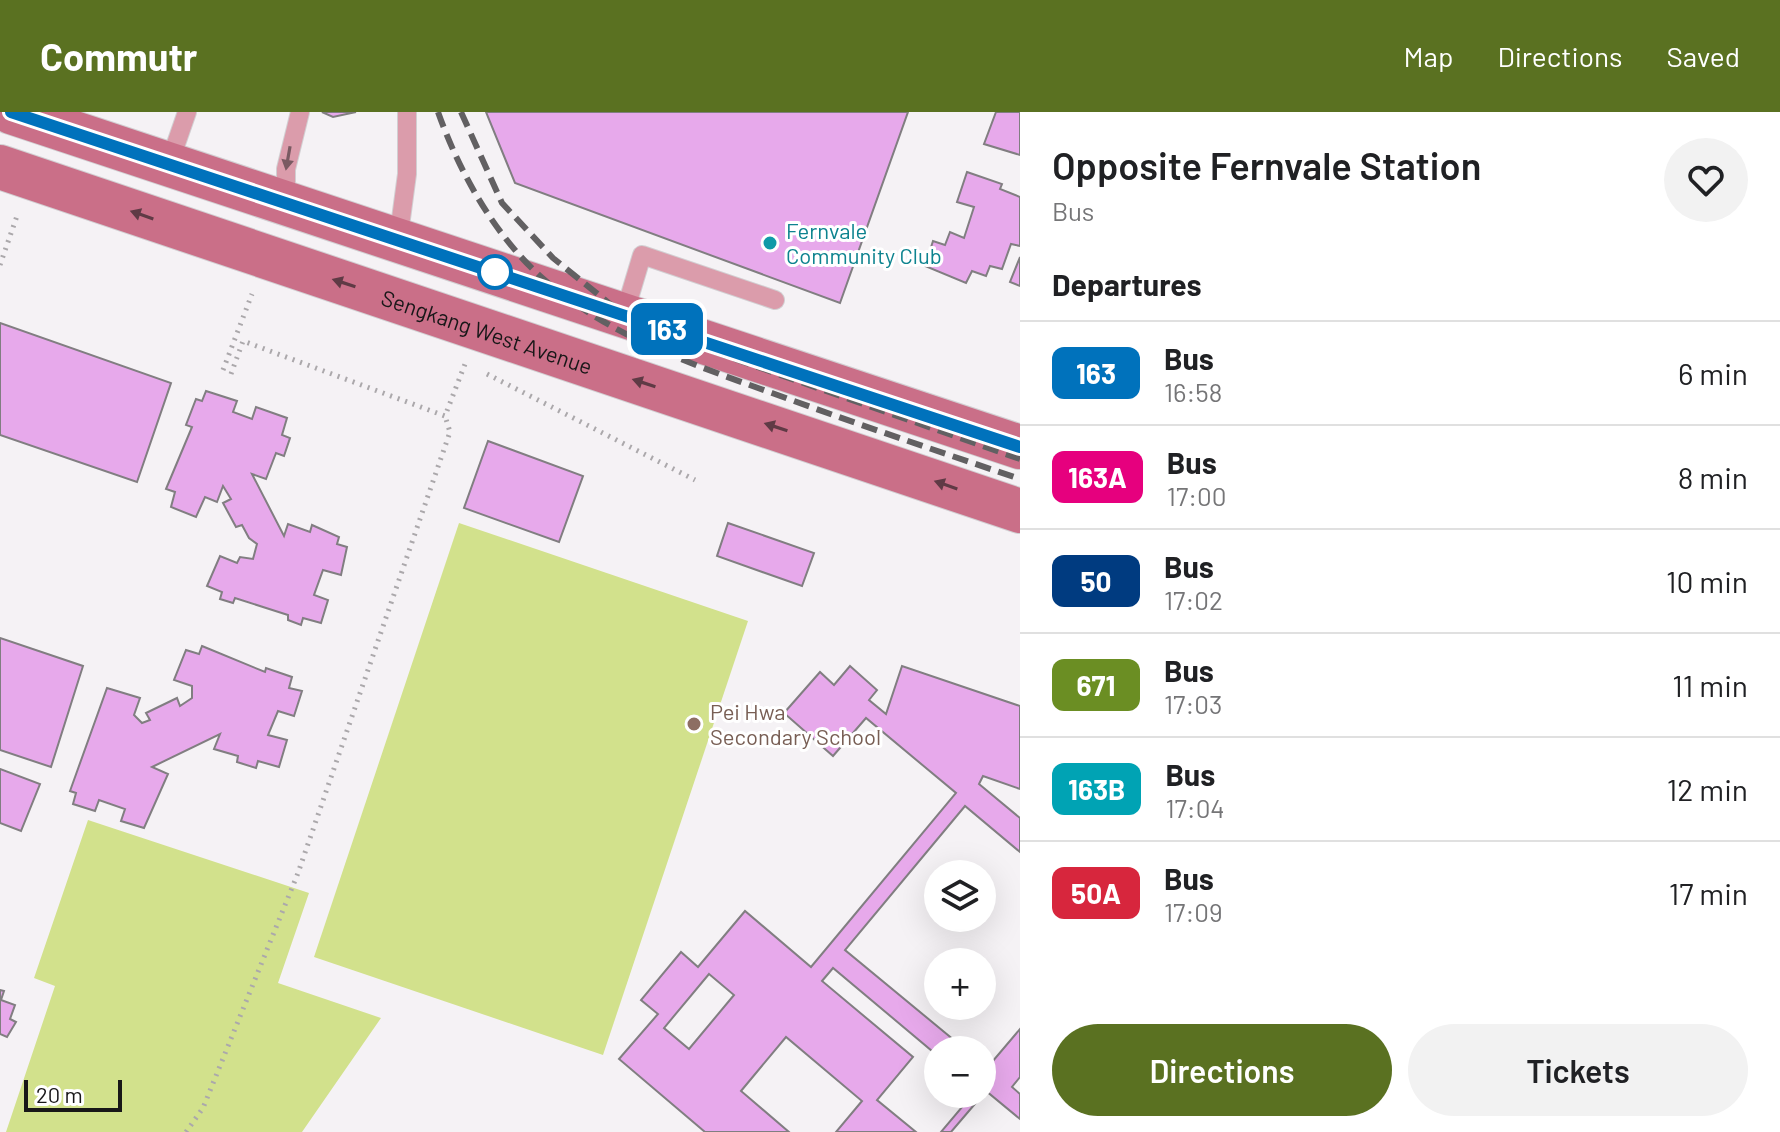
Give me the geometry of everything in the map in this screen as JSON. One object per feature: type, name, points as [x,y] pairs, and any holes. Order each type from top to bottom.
[{"type":"main road","points":[[11,112],[1020,447]]},
{"type":"main road","name":"Sengkang West Avenue","points":[[5,187],[1020,511]]},
{"type":"lane","points":[[169,164],[187,112]]},
{"type":"lane","points":[[286,205],[286,169],[300,112]]},
{"type":"lane","points":[[398,241],[407,174],[407,112]]},
{"type":"lane","points":[[624,315],[642,255],[775,300]]},
{"type":"path","points":[[0,265],[20,210],[5,187]]},
{"type":"path","points":[[237,289],[266,298]]},
{"type":"path","points":[[223,370],[252,294]]},
{"type":"path","points":[[231,374],[243,341],[445,416]]},
{"type":"path","points":[[451,359],[465,363],[695,480]]},
{"type":"path","points":[[188,1132],[203,1108],[298,873],[450,432],[445,416],[465,363]]},
{"type":"green space","points":[[459,523],[748,621],[603,1055],[314,957]]},
{"type":"green space","points":[[88,820],[309,893],[278,983],[381,1018],[302,1132],[6,1132],[55,986],[34,978]]},
{"type":"building","points":[[322,112],[356,112],[333,117]]},
{"type":"building","name":"Fernvale Community Club","points":[[486,112],[908,112],[840,303],[515,183]]},
{"type":"building","points":[[996,112],[1020,112],[1020,155],[984,144]]},
{"type":"building","points":[[967,172],[1002,184],[1000,189],[1020,197],[1020,246],[1011,244],[1002,269],[990,266],[986,276],[972,271],[966,283],[925,266],[933,241],[945,245],[950,232],[964,238],[974,207],[957,202]]},
{"type":"building","points":[[1020,257],[1020,286],[1010,282]]},
{"type":"building","points":[[0,323],[171,383],[137,482],[0,435]]},
{"type":"building","points":[[206,391],[237,401],[233,412],[252,419],[256,407],[287,418],[282,435],[290,438],[284,456],[276,453],[266,479],[252,474],[284,536],[288,524],[310,532],[312,525],[339,537],[337,544],[347,547],[341,575],[323,570],[314,595],[328,600],[321,623],[303,618],[301,625],[288,620],[288,615],[235,598],[233,603],[220,599],[222,592],[207,586],[220,556],[237,563],[240,557],[253,559],[257,544],[249,538],[242,525],[236,527],[223,503],[231,499],[223,486],[217,502],[205,497],[196,517],[171,507],[175,492],[166,489],[192,427],[186,425],[196,399],[202,401]]},
{"type":"building","points":[[488,441],[583,476],[559,542],[464,508]]},
{"type":"building","points":[[728,523],[814,553],[802,586],[717,556]]},
{"type":"building","points":[[0,638],[83,666],[51,767],[0,750]]},
{"type":"building","points":[[202,646],[265,672],[266,668],[292,677],[289,688],[302,691],[294,716],[278,711],[268,735],[287,740],[279,767],[258,761],[256,768],[237,762],[238,756],[214,749],[220,734],[152,767],[168,774],[144,828],[121,821],[125,809],[99,800],[95,811],[73,804],[76,793],[70,791],[107,688],[140,698],[134,715],[142,723],[150,720],[146,713],[177,698],[180,706],[192,698],[192,686],[174,680],[186,650],[199,654]]},
{"type":"building","points":[[850,666],[877,690],[869,700],[886,714],[902,666],[1020,706],[1020,789],[983,776],[979,784],[1020,818],[1020,852],[965,806],[845,950],[924,1015],[924,1020],[930,1020],[949,1036],[924,1036],[924,1044],[833,968],[822,981],[913,1057],[877,1100],[916,1132],[836,1132],[862,1101],[786,1037],[741,1091],[789,1132],[705,1132],[619,1059],[658,1014],[641,1000],[681,952],[698,967],[745,911],[811,967],[956,793],[866,718],[833,756],[784,713],[820,672],[834,685]],"holes":[[[709,974],[734,995],[689,1049],[664,1028]]]},
{"type":"building","points":[[0,769],[40,784],[21,831],[0,823]]},
{"type":"building","points":[[0,990],[4,991],[1,1000],[15,1005],[10,1019],[16,1022],[7,1037],[0,1034]]},
{"type":"building","points":[[1020,1029],[1020,1077],[1012,1087],[1020,1094],[1020,1119],[996,1099],[996,1057]]},
{"type":"building","points":[[961,1108],[971,1108],[951,1132],[941,1132]]},
{"type":"railway","points":[[438,112],[467,178],[507,241],[540,276],[593,315],[650,346],[711,371],[1020,479]]},
{"type":"railway","points":[[461,112],[502,203],[553,258],[610,304],[681,340],[1020,459]]},
{"type":"bus line","name":"163","points":[[11,112],[1020,447]]},
{"type":"place","name":"Fernvale Community Club","points":[[770,243]]},
{"type":"place","name":"Pei Hwa Secondary School","points":[[694,724]]}]
